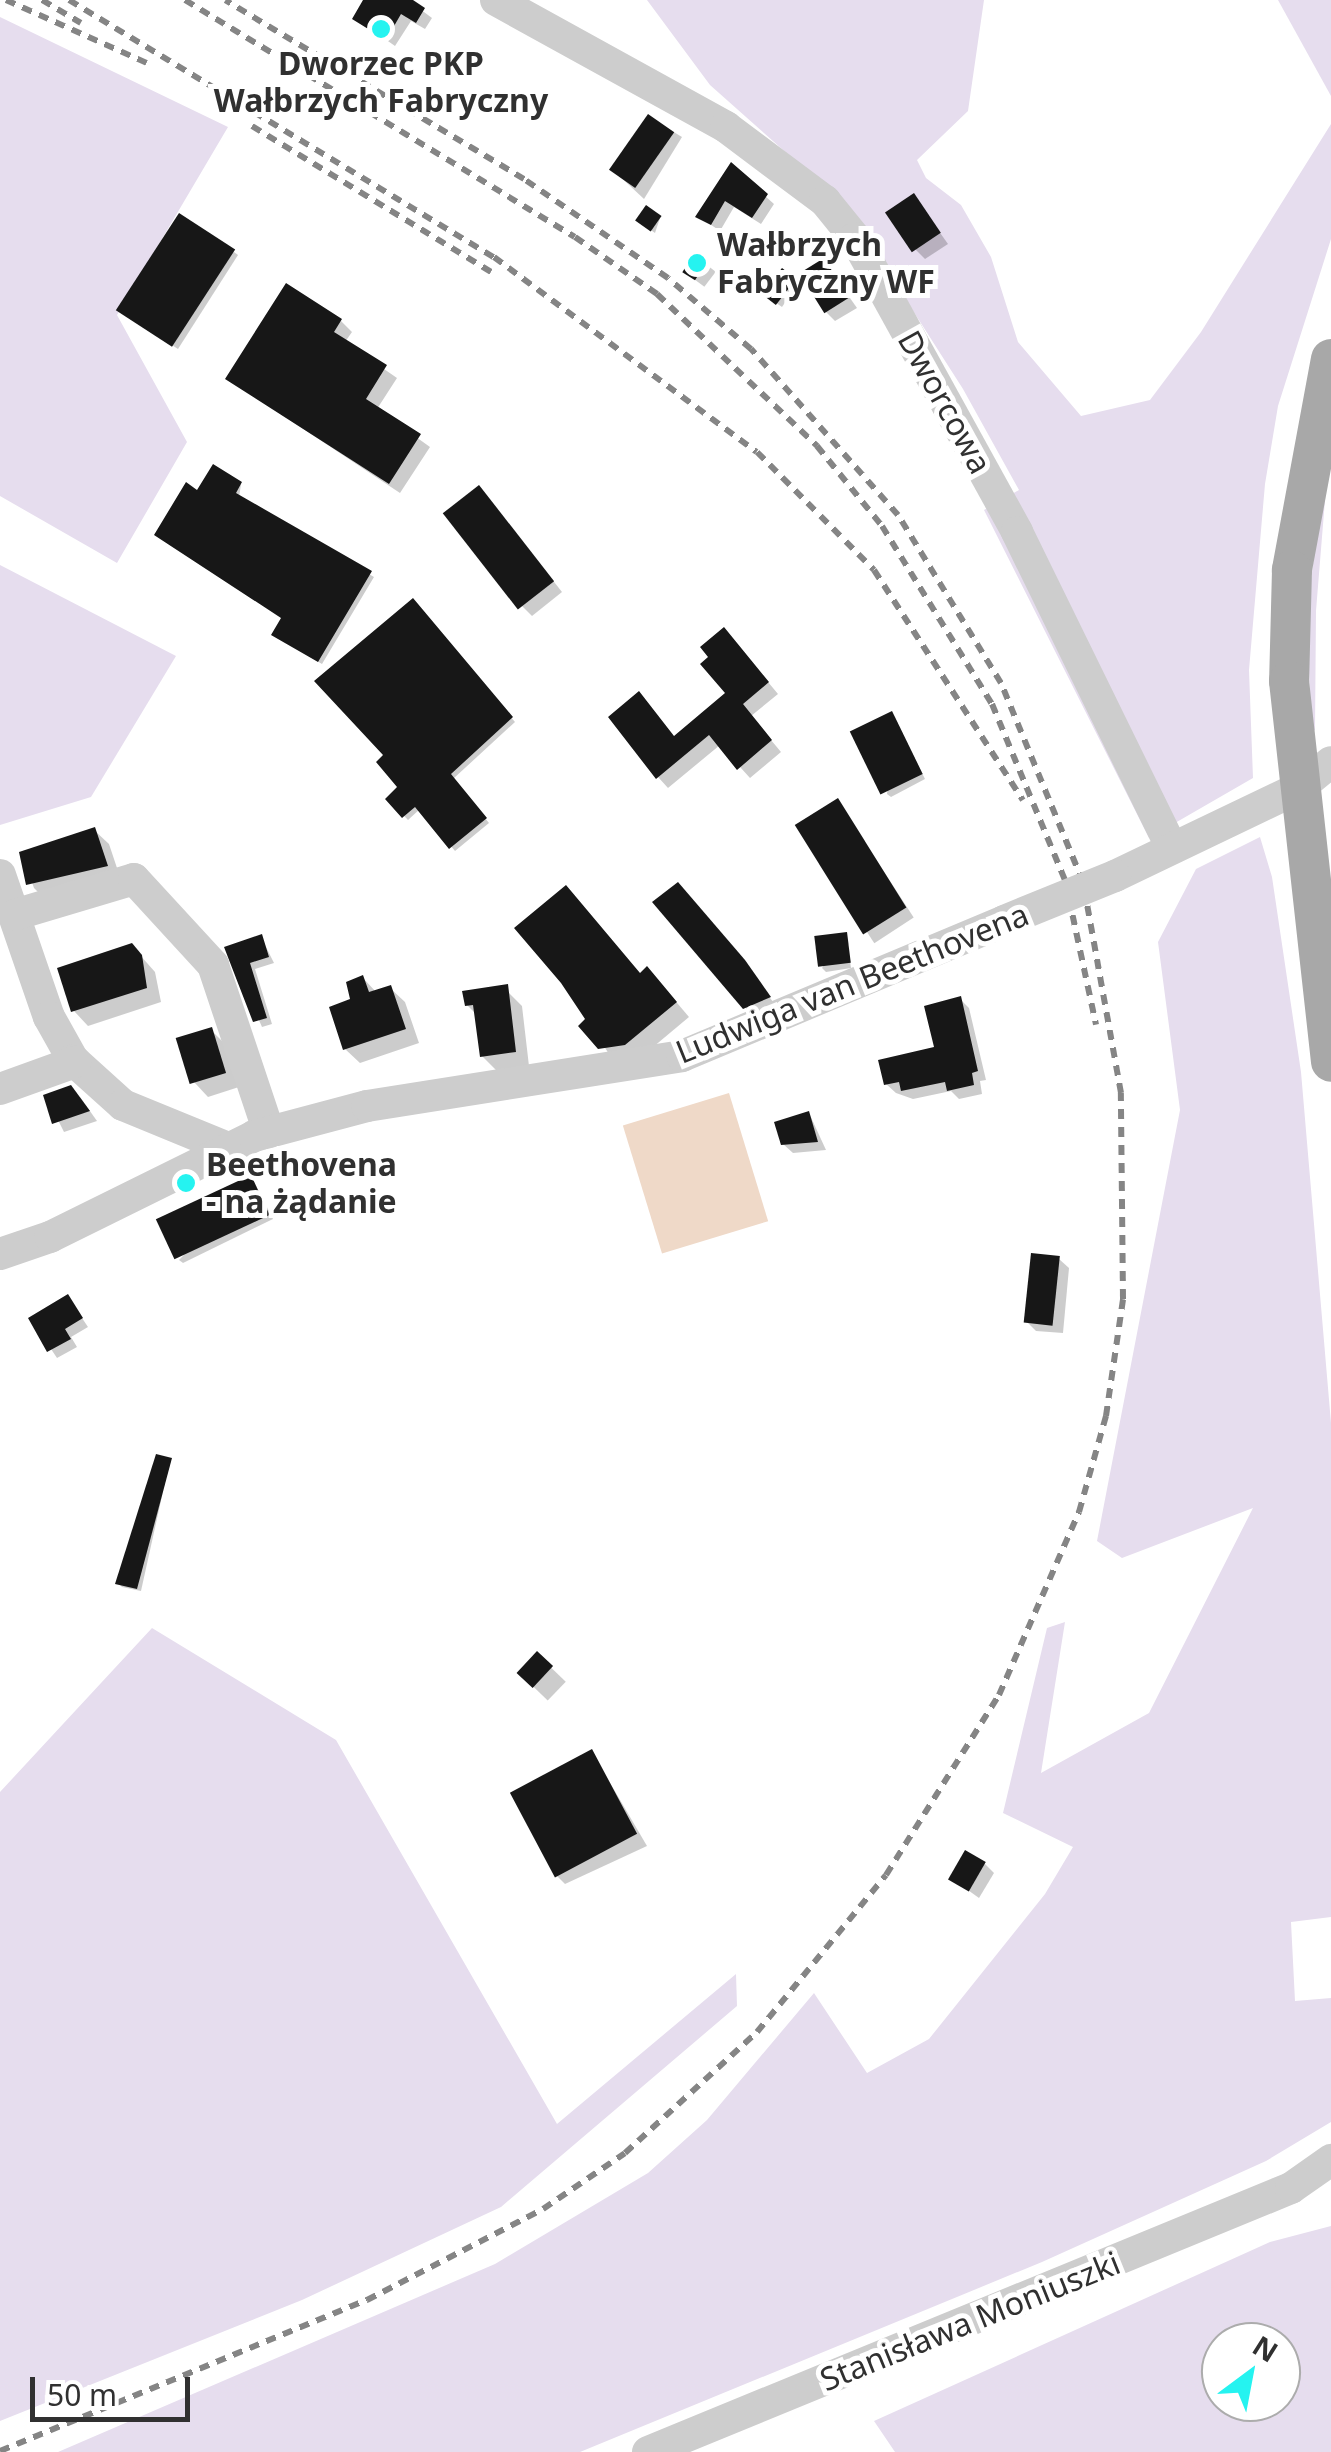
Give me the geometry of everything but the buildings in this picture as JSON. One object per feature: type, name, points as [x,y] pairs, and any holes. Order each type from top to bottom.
[{"type":"main road","points":[[1331,359],[1292,570],[1289,681],[1331,1062]]},
{"type":"street","name":"Dworcowa","points":[[496,0],[726,127],[825,202],[855,238],[1017,532],[1172,848]]},
{"type":"street","name":"Ludwiga van Beethovena","points":[[0,1254],[50,1238],[228,1148],[269,1132],[367,1106],[682,1056],[1115,876],[1299,788],[1331,762]]},
{"type":"street","points":[[0,874],[50,1017],[74,1062],[122,1106],[228,1148]]},
{"type":"street","points":[[14,915],[134,879],[213,964],[269,1132]]},
{"type":"street","points":[[0,1089],[74,1062]]},
{"type":"street","name":"Stanisława Moniuszki","points":[[648,2452],[1291,2188],[1331,2160]]},
{"type":"street","name":"Stanisława Moniuszki","points":[[1291,2188],[1331,2186]]},
{"type":"shaded area","points":[[647,0],[984,0],[968,111],[917,160],[926,178],[961,205],[991,257],[1018,342],[1081,416],[1150,400],[1201,332],[1331,124],[1331,239],[1278,406],[1265,484],[1249,670],[1253,778],[1149,838],[984,510],[1019,490],[963,389],[846,206],[710,85]]},
{"type":"shaded area","points":[[1278,0],[1331,0],[1331,96]]},
{"type":"shaded area","points":[[0,17],[228,127],[117,315],[187,442],[117,563],[0,496]]},
{"type":"shaded area","points":[[1331,426],[1316,611],[1315,730],[1311,732],[1307,610]]},
{"type":"shaded area","points":[[0,565],[176,656],[91,797],[0,825]]},
{"type":"shaded area","points":[[1260,837],[1272,877],[1301,1072],[1331,1423],[1331,1917],[1291,1922],[1295,2001],[1331,1998],[1331,2122],[1266,2161],[1042,2262],[580,2452],[58,2452],[495,2264],[648,2173],[707,2120],[814,1993],[867,2073],[929,2039],[1045,1894],[1073,1847],[1003,1813],[1047,1628],[1065,1622],[1041,1773],[1149,1713],[1253,1508],[1122,1558],[1097,1541],[1180,1110],[1158,942],[1196,869]]},
{"type":"shaded area","points":[[729,1093],[768,1221],[662,1254],[623,1125]]},
{"type":"shaded area","points":[[152,1628],[336,1740],[557,2124],[736,1974],[737,2006],[501,2207],[302,2300],[0,2421],[0,1792]]},
{"type":"shaded area","points":[[1331,2226],[1331,2452],[895,2452],[874,2421],[1270,2242]]},
{"type":"railway","points":[[6,0],[147,63]]},
{"type":"railway","points":[[42,0],[81,23]]},
{"type":"railway","points":[[69,0],[494,257],[757,452],[874,570],[1023,800]]},
{"type":"railway","points":[[185,0],[575,237],[657,294],[817,446],[882,526],[992,704],[1065,880],[1096,1025]]},
{"type":"railway","points":[[0,2451],[367,2300],[543,2209],[625,2153],[757,2032],[886,1875],[999,1695],[1079,1512],[1106,1416],[1123,1299],[1121,1093],[1083,882],[1001,683],[898,515],[751,349],[668,278],[524,179],[225,0]]},
{"type":"railway","points":[[252,126],[491,272]]},
{"type":"place","name":"Dworzec PKP Wałbrzych Fabryczny","points":[[381,29]]},
{"type":"place","name":"Wałbrzych Fabryczny WF","points":[[697,263]]},
{"type":"place","name":"Beethovena - na żądanie","points":[[186,1183]]}]
